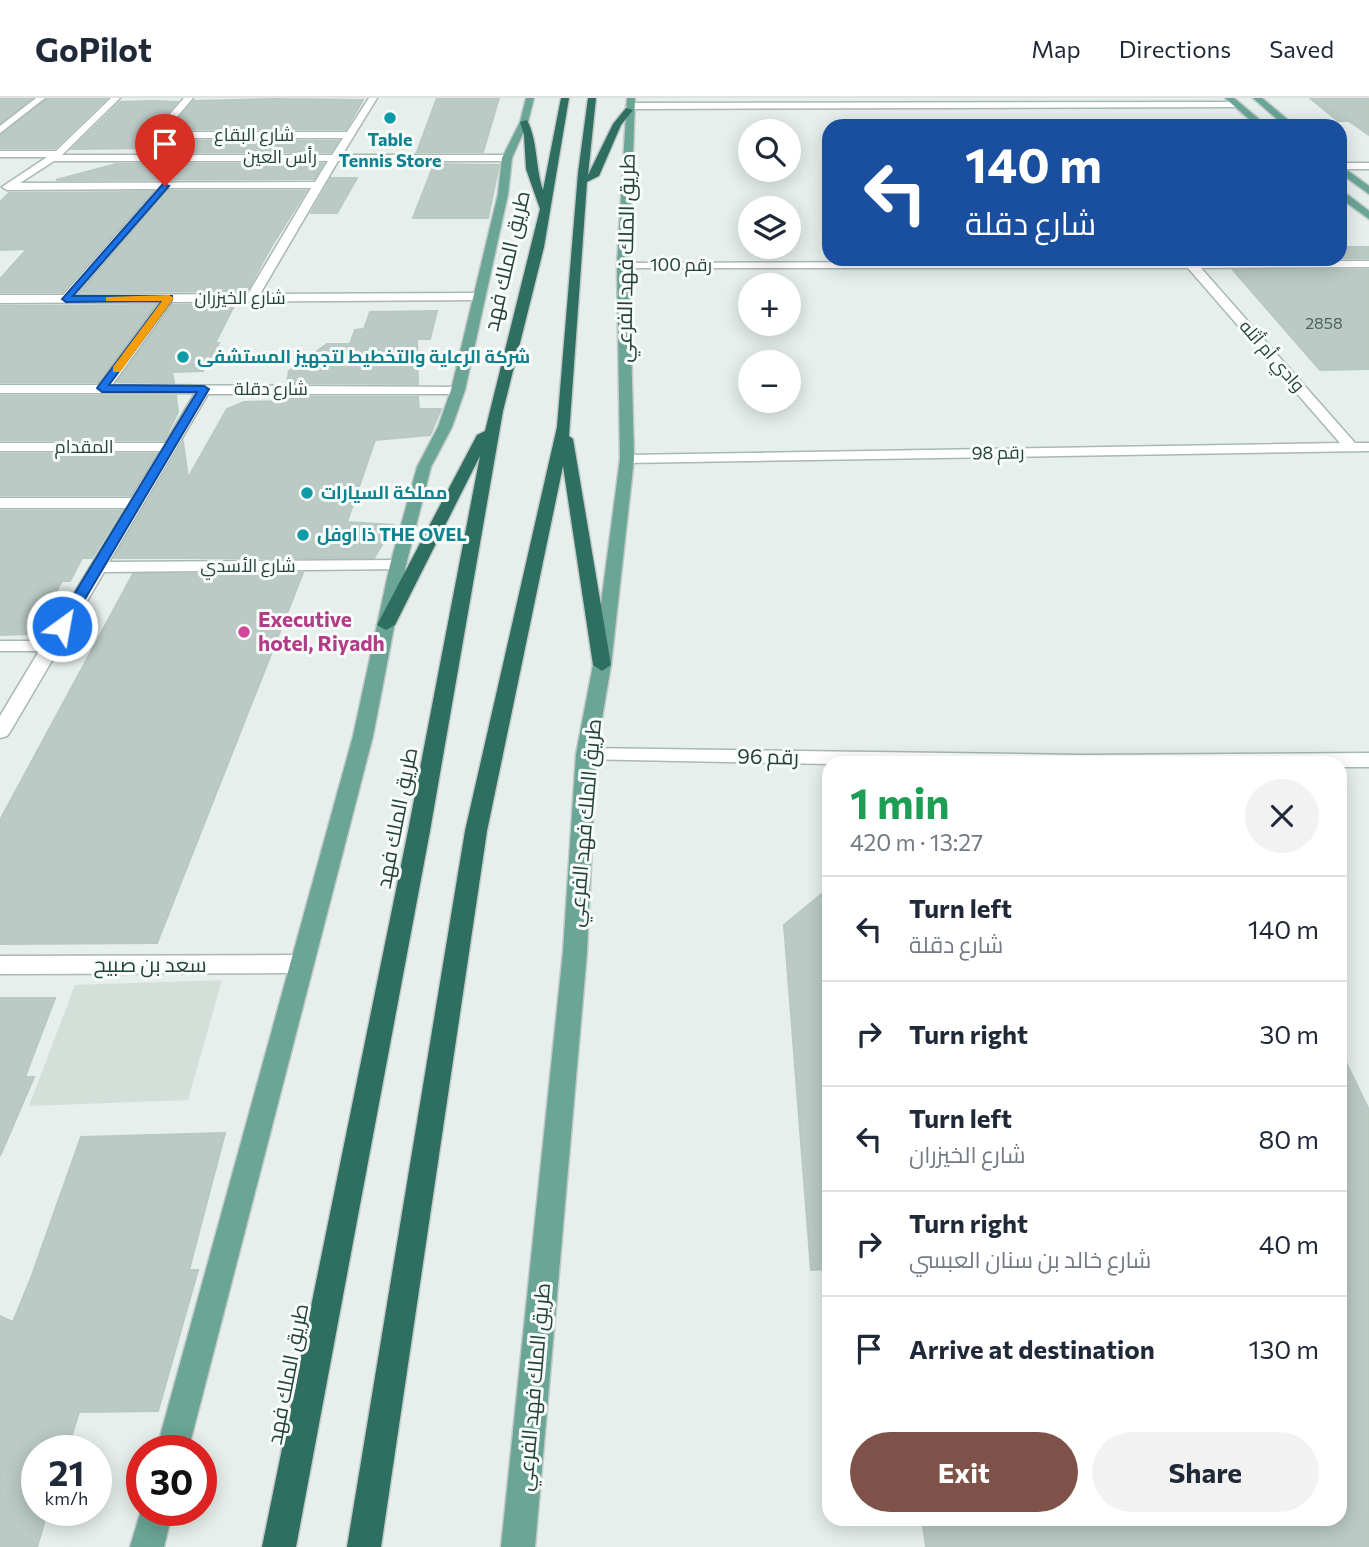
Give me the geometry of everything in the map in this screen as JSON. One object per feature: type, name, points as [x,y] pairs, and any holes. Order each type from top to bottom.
[{"type":"highway","name":"طريق الملك فهد","points":[[279,1547],[419,831],[496,411],[538,247],[565,98]]},
{"type":"highway","points":[[364,1547],[477,831],[564,427],[592,98]]},
{"type":"highway","points":[[584,180],[594,176],[617,124],[630,104]]},
{"type":"highway","points":[[524,122],[529,135],[531,169],[545,209]]},
{"type":"highway","points":[[386,625],[496,411]]},
{"type":"highway","points":[[564,427],[602,665]]},
{"type":"main road","points":[[176,1435],[363,736],[398,565],[424,467],[445,427],[458,390],[503,194],[507,158],[524,122],[530,98]]},
{"type":"main road","points":[[1229,98],[1254,119]]},
{"type":"main road","points":[[1257,98],[1282,119]]},
{"type":"main road","name":"طريق الملك فهد الفرعي","points":[[519,1547],[575,953],[586,754],[602,665],[627,460],[623,265],[630,104]]},
{"type":"main road","points":[[1347,174],[1369,194]]},
{"type":"main road","points":[[1368,216],[1357,197],[1369,194]]},
{"type":"main road","points":[[1347,198],[1368,216]]},
{"type":"main road","points":[[147,1547],[152,1526]]},
{"type":"street","points":[[0,130],[41,98]]},
{"type":"street","points":[[4,190],[55,156],[116,98]]},
{"type":"street","points":[[137,158],[189,98]]},
{"type":"street","points":[[252,297],[317,185],[352,135],[373,98]]},
{"type":"street","points":[[630,104],[943,112],[1237,105]]},
{"type":"street","name":"شارع البقاع","points":[[156,135],[352,135]]},
{"type":"street","name":"رأس العين","points":[[0,153],[137,158],[507,158]]},
{"type":"street","points":[[1347,167],[1369,166]]},
{"type":"street","points":[[4,190],[317,185]]},
{"type":"street","points":[[66,299],[165,186]]},
{"type":"street","name":"رقم 100","points":[[623,265],[822,264]]},
{"type":"street","name":"رقم 100","points":[[1347,264],[1369,264]]},
{"type":"street","name":"وادي أم أثله","points":[[1194,266],[1351,447]]},
{"type":"street","name":"شارع الخيزران","points":[[0,299],[479,297]]},
{"type":"street","points":[[102,388],[169,298]]},
{"type":"street","name":"شارع دقلة","points":[[0,389],[458,390]]},
{"type":"street","points":[[0,733],[167,447],[204,389]]},
{"type":"street","name":"المقدام","points":[[0,447],[167,447]]},
{"type":"street","name":"رقم 98","points":[[627,460],[1369,447]]},
{"type":"street","points":[[0,503],[134,503]]},
{"type":"street","name":"شارع الأسدي","points":[[98,567],[398,565]]},
{"type":"street","points":[[0,646],[50,646]]},
{"type":"street","name":"رقم 96","points":[[586,754],[822,758]]},
{"type":"street","name":"رقم 96","points":[[1347,760],[1369,760]]},
{"type":"street","name":"سعد بن صبيح","points":[[0,965],[301,964]]},
{"type":"shaded area","points":[[222,980],[188,1100],[29,1106],[75,985]]},
{"type":"building","points":[[0,98],[32,98],[0,123]]},
{"type":"building","points":[[48,98],[107,98],[55,148],[0,148],[0,136]]},
{"type":"building","points":[[437,98],[499,98],[483,152],[417,152]]},
{"type":"building","points":[[1310,98],[1369,98],[1369,135],[1347,119],[1336,119]]},
{"type":"building","points":[[363,100],[346,129],[170,129],[194,101]]},
{"type":"building","points":[[120,102],[177,102],[145,138],[151,145],[160,141],[338,141],[331,152],[72,149]]},
{"type":"building","points":[[116,164],[323,164],[314,179],[56,180]]},
{"type":"building","points":[[434,164],[499,165],[488,218],[413,218]]},
{"type":"building","points":[[331,178],[357,178],[337,213],[311,213]]},
{"type":"building","points":[[169,191],[306,191],[247,291],[82,292]]},
{"type":"building","points":[[151,192],[62,292],[0,292],[0,279],[27,249],[0,250],[0,202],[9,193]]},
{"type":"building","points":[[1347,247],[1369,247],[1369,258],[1347,258]]},
{"type":"building","points":[[1233,270],[1369,270],[1369,369],[1320,370]]},
{"type":"building","points":[[235,304],[215,343],[219,343],[203,371],[172,372],[174,383],[117,382],[173,305]]},
{"type":"building","points":[[155,305],[97,382],[0,382],[0,306]]},
{"type":"building","points":[[437,311],[430,339],[417,339],[418,384],[287,383],[289,371],[327,344],[350,344],[355,330],[364,329],[370,312]]},
{"type":"building","points":[[0,396],[176,396],[178,412],[164,440],[0,440]]},
{"type":"building","points":[[284,397],[418,397],[419,409],[441,409],[430,435],[375,440],[347,522],[394,525],[374,558],[114,558],[183,442],[188,478],[227,409],[244,402],[283,401]]},
{"type":"building","points":[[0,454],[155,454],[130,495],[0,495]]},
{"type":"building","points":[[0,511],[121,511],[92,558],[82,558],[70,581],[62,581],[32,634],[0,635]]},
{"type":"building","points":[[303,573],[157,943],[0,944],[0,820],[133,574]]},
{"type":"building","points":[[822,894],[822,1269],[811,1270],[784,925]]},
{"type":"building","points":[[0,998],[55,998],[25,1077],[34,1077],[0,1156]]},
{"type":"building","points":[[1347,1064],[1369,1110],[1369,1547],[926,1547],[923,1526],[1347,1526]]},
{"type":"building","points":[[225,1133],[189,1270],[198,1270],[158,1411],[79,1412],[72,1435],[21,1435],[21,1526],[43,1526],[37,1547],[0,1547],[0,1316],[13,1322],[81,1137]]},
{"type":"slow traffic","points":[[109,299],[169,298],[116,369]]},
{"type":"place","name":"Table Tennis Store","points":[[390,118]]},
{"type":"place","name":"شركة الرعاية والتخطيط لتجهيز المستشفى","points":[[183,357]]},
{"type":"place","name":"مملكة السيارات","points":[[307,493]]},
{"type":"place","name":"ذا اوفل THE OVEL","points":[[303,535]]},
{"type":"place","name":"Executive hotel, Riyadh","points":[[244,632]]},
{"type":"route","points":[[62,626],[204,389],[102,388],[169,298],[66,299],[165,186]]}]
